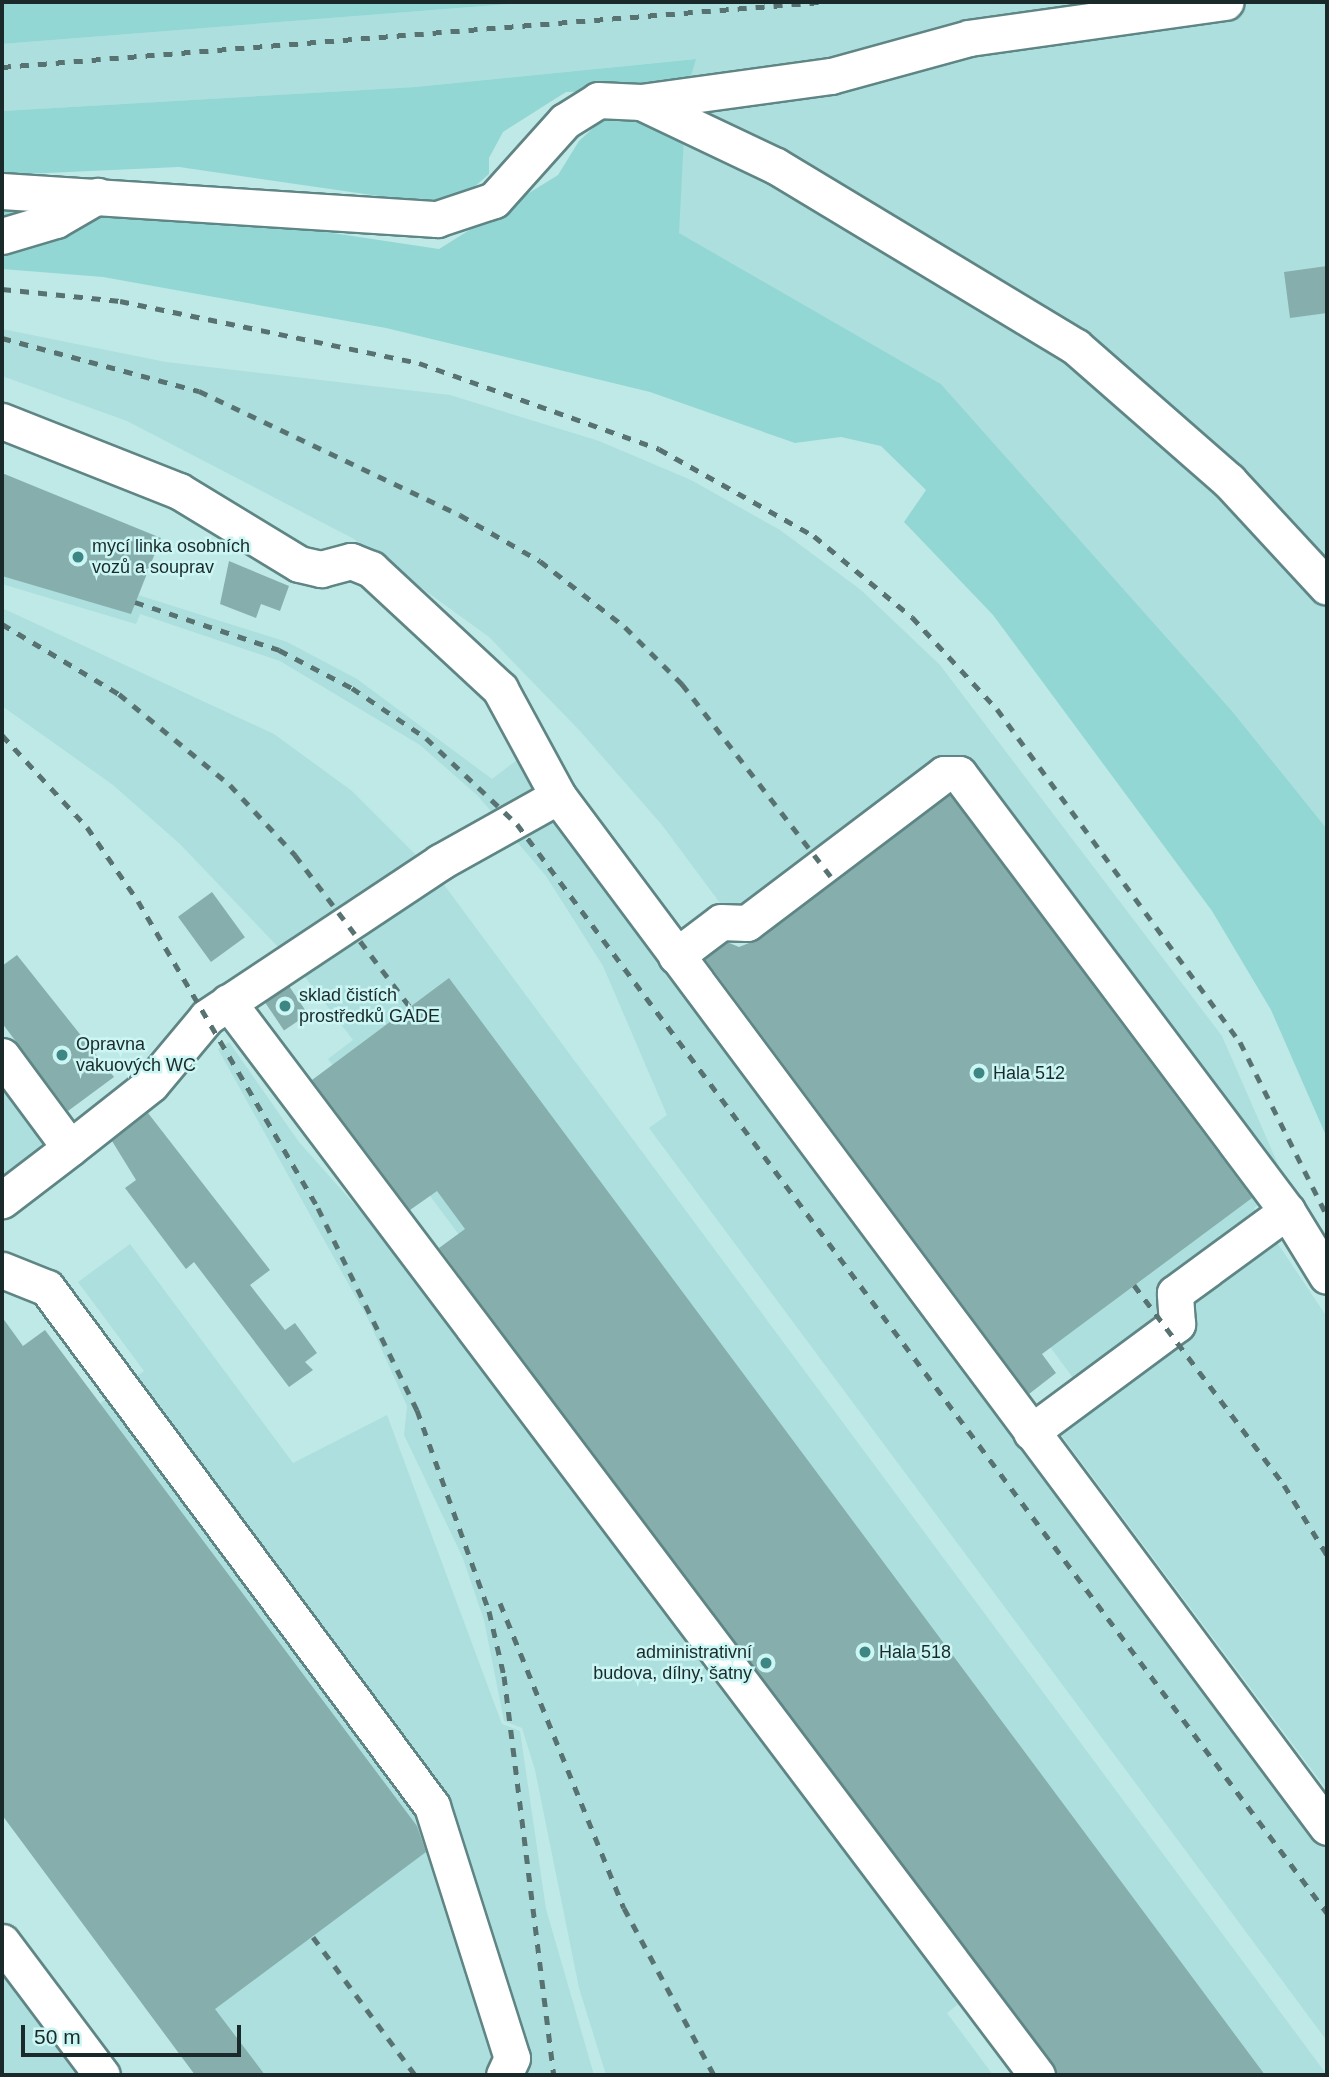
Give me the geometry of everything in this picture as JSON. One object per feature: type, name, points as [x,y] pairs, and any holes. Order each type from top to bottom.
[{"type":"lane","points":[[2,191],[437,219],[494,200],[565,121],[598,100],[641,102],[831,76],[969,38],[1225,2]]},
{"type":"lane","points":[[641,102],[776,166],[1076,347],[1229,481],[1327,587]]},
{"type":"lane","points":[[2,236],[56,220],[97,196]]},
{"type":"lane","points":[[2,421],[179,491],[299,564],[321,569],[351,561],[371,569],[500,689],[558,796],[1327,1827]]},
{"type":"lane","points":[[676,956],[721,922],[747,923],[954,771],[1287,1211],[1327,1276]]},
{"type":"lane","points":[[2,1200],[151,1084],[200,1023],[228,1002],[440,862],[558,796]]},
{"type":"lane","points":[[228,1002],[1037,2075]]},
{"type":"lane","points":[[2,1056],[70,1147]]},
{"type":"lane","points":[[1031,1432],[1177,1324],[1175,1293],[1287,1211]]},
{"type":"lane","points":[[2,1270],[47,1288],[432,1806],[512,2058],[502,2074]]},
{"type":"lane","points":[[2,1942],[102,2075]]},
{"type":"shaded area","points":[[2,2],[534,2],[2,44]]},
{"type":"shaded area","points":[[534,2],[1327,2],[1327,829],[1232,711],[941,384],[678,233],[687,89],[695,59],[415,87],[2,111],[2,44]]},
{"type":"shaded area","points":[[696,59],[687,89],[566,92],[503,132],[489,158],[489,174],[465,195],[420,202],[179,167],[2,175],[2,111],[415,87]]},
{"type":"shaded area","points":[[626,115],[684,138],[679,233],[941,384],[1232,711],[1327,829],[1327,1138],[1271,1010],[1212,911],[993,615],[904,522],[926,490],[881,446],[841,437],[795,443],[650,392],[386,328],[103,277],[2,269],[2,207],[213,215],[439,249],[558,175],[579,141],[603,119]]},
{"type":"shaded area","points":[[2,329],[166,362],[450,395],[599,441],[691,480],[780,530],[861,590],[940,665],[1222,1036],[1287,1185],[1254,1208],[1327,1317],[1327,1790],[1056,1428],[1091,1402],[662,825],[580,731],[489,637],[354,539],[127,421],[2,376]]},
{"type":"shaded area","points":[[2,552],[287,642],[357,679],[492,779],[517,760],[1327,1848],[1327,2041],[649,1128],[667,1115],[603,966],[546,876],[478,796],[420,745],[280,661],[140,614],[136,624],[2,584]]},
{"type":"shaded area","points":[[2,608],[274,734],[352,791],[439,878],[1327,2075],[1085,2075],[328,1059],[353,1040],[299,969],[180,844],[113,785],[2,706]]},
{"type":"shaded area","points":[[2,1036],[71,1130],[2,1184]]},
{"type":"shaded area","points":[[229,1042],[299,1142],[416,1274],[962,2001],[947,2013],[993,2075],[606,2075],[579,1988],[535,1770],[522,1728],[504,1721],[484,1620],[462,1556],[404,1435],[407,1406],[368,1319],[218,1049]]},
{"type":"shaded area","points":[[130,1244],[293,1463],[387,1415],[502,1724],[520,1731],[546,1909],[594,2075],[233,2075],[2,1763],[2,1476],[144,1371],[78,1282]]},
{"type":"shaded area","points":[[2,1959],[89,2075],[2,2075]]},
{"type":"building","points":[[1327,266],[1327,313],[1290,318],[1284,272]]},
{"type":"building","name":"mycí linka osobních vozů a souprav","points":[[2,473],[161,538],[131,614],[2,576]]},
{"type":"building","points":[[229,561],[289,586],[280,611],[261,604],[256,618],[220,604]]},
{"type":"building","name":"Hala 512","points":[[950,795],[1252,1198],[1042,1354],[1056,1373],[1029,1394],[705,959],[727,942],[739,947],[759,939]]},
{"type":"building","points":[[212,892],[245,937],[211,962],[178,917]]},
{"type":"building","name":"Opravna vakuových WC","points":[[17,955],[114,1077],[68,1111],[2,1023],[2,966]]},
{"type":"building","name":"Hala 518","points":[[449,978],[1265,2075],[1057,2075],[439,1248],[465,1229],[437,1191],[410,1210],[312,1080]]},
{"type":"building","name":"sklad čistích prostředků GADE","points":[[289,986],[308,1014],[284,1030],[265,1002]]},
{"type":"building","points":[[148,1113],[270,1270],[250,1285],[285,1330],[295,1323],[317,1353],[305,1362],[313,1370],[289,1387],[194,1262],[186,1269],[125,1188],[136,1180],[112,1141]]},
{"type":"building","points":[[2,1317],[23,1346],[45,1330],[417,1826],[426,1852],[215,2009],[265,2075],[195,2075],[2,1815]]},
{"type":"railway","points":[[2,67],[821,2]]},
{"type":"railway","points":[[2,289],[120,301],[419,363],[659,449],[814,536],[912,617],[997,709],[1240,1042],[1327,1216]]},
{"type":"railway","points":[[2,338],[199,391],[460,515],[540,561],[625,627],[682,684],[831,877]]},
{"type":"railway","points":[[135,602],[279,650],[352,688],[426,738],[517,824],[1327,1913]]},
{"type":"railway","points":[[2,624],[119,694],[230,785],[295,855],[410,1007]]},
{"type":"railway","points":[[2,735],[87,827],[138,901],[318,1208],[417,1410],[489,1611],[504,1676],[554,2075]]},
{"type":"railway","points":[[1134,1285],[1284,1485],[1327,1555]]},
{"type":"railway","points":[[500,1603],[624,1908],[714,2075]]},
{"type":"railway","points":[[313,1937],[415,2075]]},
{"type":"place","name":"mycí linka osobních vozů a souprav","points":[[78,557]]},
{"type":"place","name":"sklad čistích prostředků GADE","points":[[285,1006]]},
{"type":"place","name":"Opravna vakuových WC","points":[[62,1055]]},
{"type":"place","name":"Hala 512","points":[[979,1073]]},
{"type":"place","name":"Hala 518","points":[[865,1652]]},
{"type":"place","name":"administrativní budova, dílny, šatny","points":[[766,1663]]}]
